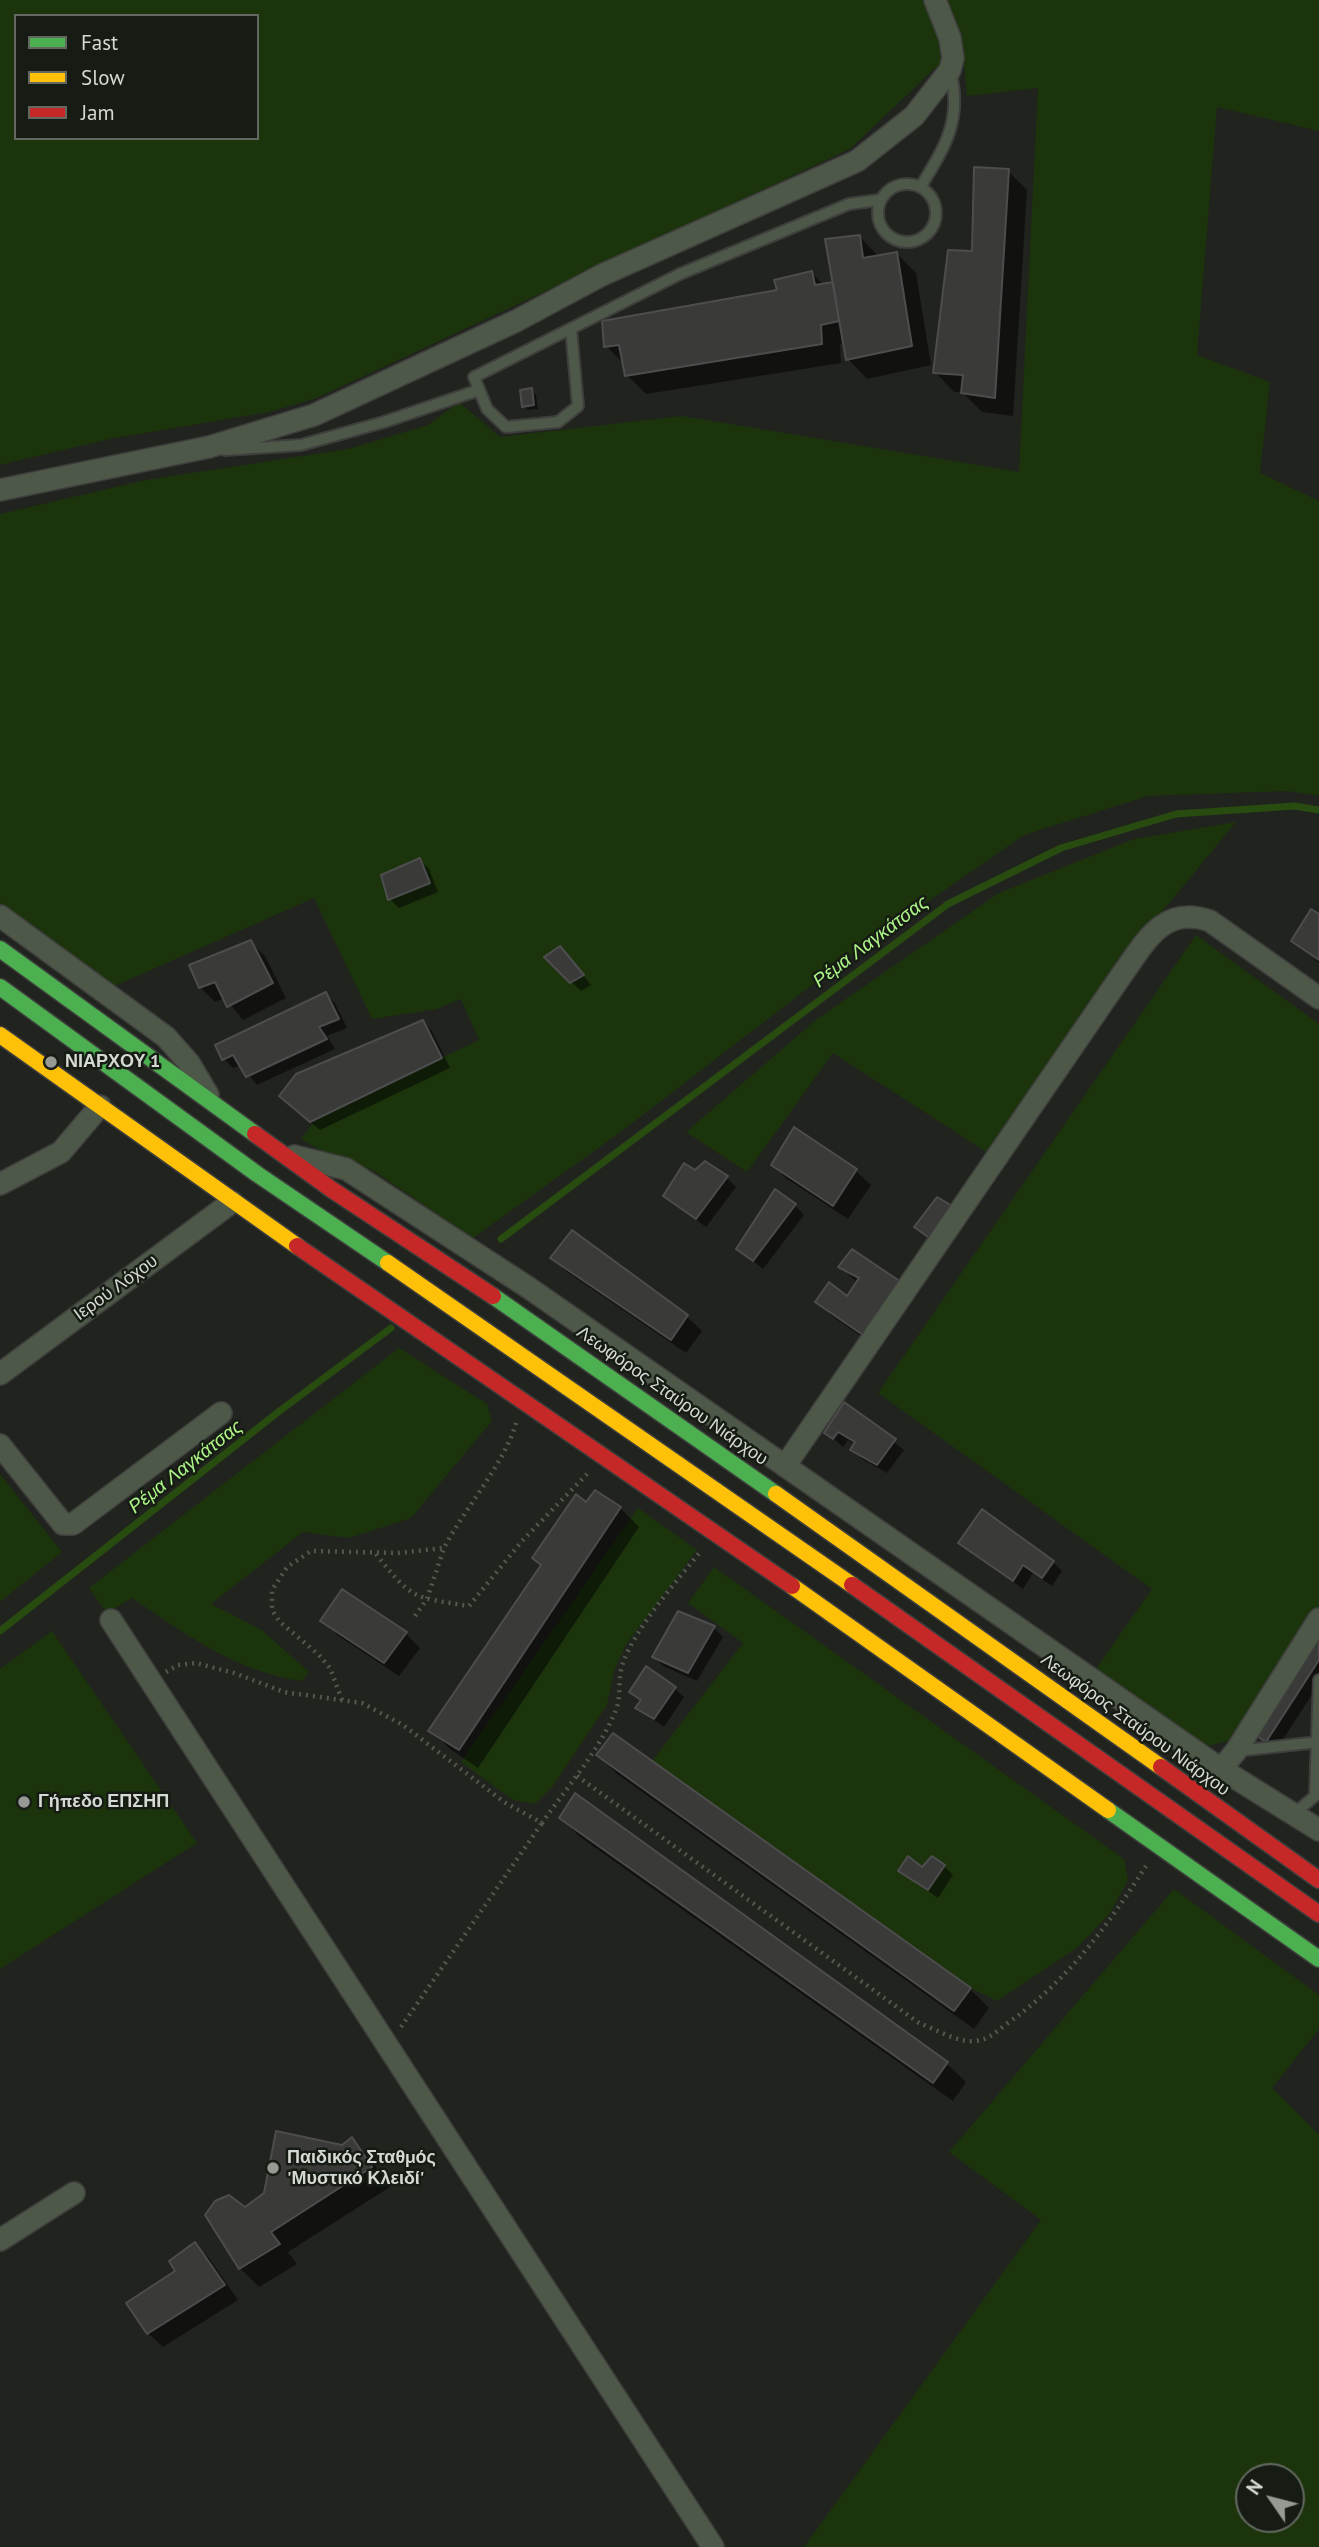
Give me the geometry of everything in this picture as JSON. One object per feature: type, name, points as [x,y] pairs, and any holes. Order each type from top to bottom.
[{"type":"main road","name":"Λεωφόρος Σταύρου Νιάρχου","points":[[0,949],[278,1152],[667,1415],[1319,1880]]},
{"type":"main road","points":[[0,987],[257,1174],[518,1350],[1319,1914]]},
{"type":"main road","points":[[0,1035],[232,1202],[716,1532],[1319,1959]]},
{"type":"street","points":[[0,490],[180,453],[270,430],[347,401],[516,321],[602,275],[857,161],[914,116],[950,70],[950,37],[935,0]]},
{"type":"street","points":[[0,916],[166,1037],[189,1063],[214,1106]]},
{"type":"street","points":[[785,1466],[1154,933],[1181,916],[1210,921],[1319,998]]},
{"type":"street","points":[[0,1184],[61,1152],[100,1106]]},
{"type":"street","points":[[278,1152],[346,1169],[529,1288],[1221,1769],[1319,1830]]},
{"type":"street","name":"Ιερού Λόχου","points":[[0,1374],[232,1202]]},
{"type":"street","points":[[0,1445],[63,1524],[73,1524],[221,1413]]},
{"type":"street","points":[[1221,1769],[1236,1751],[1319,1619]]},
{"type":"street","points":[[111,1620],[713,2547]]},
{"type":"street","points":[[0,2240],[74,2193]]},
{"type":"lane","points":[[921,186],[948,142],[955,90],[950,70]]},
{"type":"lane","points":[[570,329],[578,406],[558,422],[506,427],[487,409],[474,377],[570,329],[680,274],[849,204],[879,200],[892,187],[901,183],[921,186],[934,201],[935,221],[924,237],[915,241],[895,240],[887,235],[877,219],[879,200]]},
{"type":"lane","points":[[180,453],[301,444],[384,422],[479,390]]},
{"type":"lane","points":[[1294,1813],[1315,1796],[1319,1680]]},
{"type":"lane","points":[[1236,1751],[1317,1742]]},
{"type":"path","points":[[415,1616],[427,1600],[444,1548],[461,1516],[514,1430],[522,1398]]},
{"type":"path","points":[[375,1553],[400,1585],[415,1596],[470,1606],[522,1541],[591,1469],[594,1448]]},
{"type":"path","points":[[387,2046],[542,1823],[578,1776],[615,1710],[620,1694],[620,1672],[627,1653],[716,1532]]},
{"type":"path","points":[[342,1700],[330,1668],[319,1655],[279,1621],[272,1610],[272,1590],[287,1566],[311,1551],[375,1553],[444,1548]]},
{"type":"path","points":[[150,1681],[178,1665],[196,1663],[234,1672],[284,1692],[342,1700],[382,1712],[504,1802],[542,1823]]},
{"type":"path","points":[[578,1776],[919,2023],[974,2042],[988,2039],[1034,2004],[1077,1962],[1105,1929],[1159,1846]]},
{"type":"green space","points":[[0,0],[1319,0],[1319,131],[1217,107],[1197,355],[1270,382],[1260,473],[1319,501],[1319,796],[1288,791],[1148,796],[1024,835],[850,956],[622,1131],[473,1238],[372,1170],[325,1153],[301,1139],[319,1116],[479,1040],[461,999],[437,1009],[372,1019],[314,898],[110,988],[0,903],[0,514],[146,480],[348,449],[428,425],[459,402],[500,437],[682,416],[1019,472],[1038,88],[967,96],[964,65],[935,68],[850,149],[317,398],[269,412],[110,439],[0,465]]},
{"type":"green space","points":[[1236,822],[1148,929],[991,1155],[833,1053],[747,1172],[686,1132],[817,1019],[999,893],[1134,839]]},
{"type":"green space","points":[[1196,935],[1319,1024],[1319,1606],[1233,1740],[1198,1748],[1093,1673],[1152,1589],[878,1393]]},
{"type":"green space","points":[[399,1348],[487,1404],[492,1421],[411,1518],[349,1538],[303,1532],[211,1604],[262,1630],[309,1672],[302,1681],[256,1670],[212,1650],[132,1598],[107,1613],[89,1588]]},
{"type":"green space","points":[[0,1474],[62,1552],[0,1602]]},
{"type":"green space","points":[[638,1508],[697,1550],[625,1646],[614,1672],[607,1705],[553,1786],[535,1804],[513,1800],[461,1762]]},
{"type":"green space","points":[[714,1567],[1124,1859],[1128,1880],[1110,1913],[1077,1948],[997,2001],[971,1988],[652,1761],[743,1643],[688,1603]]},
{"type":"green space","points":[[52,1631],[197,1843],[0,1969],[0,1669]]},
{"type":"green space","points":[[1174,1889],[1319,1995],[1319,2029],[1272,2088],[1319,2135],[1319,2547],[804,2547],[1041,2220],[949,2152]]},
{"type":"building","points":[[974,167],[1009,169],[995,398],[961,393],[963,375],[933,373],[948,250],[972,251]]},
{"type":"building","points":[[860,235],[863,258],[897,252],[912,346],[846,360],[825,239]]},
{"type":"building","points":[[812,271],[815,285],[833,282],[839,321],[821,325],[822,344],[625,376],[619,345],[604,347],[602,321],[777,290],[774,280]]},
{"type":"building","points":[[532,388],[534,405],[522,407],[520,390]]},
{"type":"building","points":[[420,858],[430,883],[388,900],[381,875]]},
{"type":"building","points":[[1311,909],[1319,914],[1319,960],[1291,941]]},
{"type":"building","points":[[251,940],[273,983],[227,1007],[215,982],[199,988],[189,965]]},
{"type":"building","points":[[560,946],[584,975],[570,983],[544,957]]},
{"type":"building","points":[[326,992],[339,1019],[319,1027],[327,1039],[246,1077],[233,1055],[222,1060],[215,1045]]},
{"type":"building","points":[[423,1020],[442,1058],[310,1122],[279,1096],[296,1074]]},
{"type":"building","points":[[794,1127],[857,1169],[833,1206],[771,1165]]},
{"type":"building","points":[[705,1161],[728,1176],[696,1219],[663,1196],[684,1163],[695,1170]]},
{"type":"building","points":[[775,1189],[796,1204],[753,1261],[736,1249]]},
{"type":"building","points":[[937,1197],[954,1207],[931,1239],[914,1227]]},
{"type":"building","points":[[572,1230],[688,1315],[671,1340],[550,1258]]},
{"type":"building","points":[[852,1249],[901,1282],[863,1335],[815,1302],[829,1282],[847,1296],[859,1278],[838,1267]]},
{"type":"building","points":[[844,1402],[896,1439],[877,1465],[850,1450],[855,1442],[838,1432],[833,1439],[824,1433]]},
{"type":"building","points":[[595,1490],[621,1507],[459,1750],[428,1731],[541,1565],[532,1558],[576,1494],[586,1502]]},
{"type":"building","points":[[982,1509],[1054,1561],[1042,1578],[1023,1565],[1013,1581],[958,1543]]},
{"type":"building","points":[[342,1589],[407,1632],[384,1663],[320,1621]]},
{"type":"building","points":[[678,1611],[715,1626],[688,1673],[652,1657]]},
{"type":"building","points":[[1319,1638],[1319,1660],[1266,1742],[1252,1733]]},
{"type":"building","points":[[646,1666],[676,1687],[654,1719],[635,1708],[641,1700],[629,1692]]},
{"type":"building","points":[[613,1733],[971,1988],[954,2011],[596,1755]]},
{"type":"building","points":[[575,1793],[948,2062],[933,2083],[559,1818]]},
{"type":"building","points":[[908,1856],[922,1867],[932,1856],[945,1865],[928,1890],[898,1871]]},
{"type":"building","points":[[276,2131],[342,2145],[352,2137],[372,2167],[271,2232],[280,2244],[239,2269],[205,2215],[215,2201],[229,2195],[245,2207],[264,2193]]},
{"type":"building","points":[[195,2242],[225,2285],[147,2334],[126,2303],[175,2271],[169,2261]]},
{"type":"waterway","name":"Ρέμα Λαγκάτσας","points":[[501,1239],[948,904],[1061,848],[1176,814],[1295,806],[1319,810]]},
{"type":"waterway","name":"Ρέμα Λαγκάτσας","points":[[0,1631],[277,1413],[391,1328]]},
{"type":"traffic: fast","points":[[0,949],[255,1134]]},
{"type":"traffic: fast","points":[[0,987],[257,1174],[388,1263]]},
{"type":"traffic: fast","points":[[493,1296],[776,1494]]},
{"type":"traffic: fast","points":[[1108,1810],[1319,1959]]},
{"type":"traffic: slow","points":[[0,1035],[297,1246]]},
{"type":"traffic: slow","points":[[388,1263],[852,1585]]},
{"type":"traffic: slow","points":[[776,1494],[1161,1767]]},
{"type":"traffic: slow","points":[[792,1586],[1108,1810]]},
{"type":"traffic: jam","points":[[255,1134],[331,1189],[493,1296]]},
{"type":"traffic: jam","points":[[297,1246],[792,1586]]},
{"type":"traffic: jam","points":[[852,1585],[1319,1914]]},
{"type":"traffic: jam","points":[[1161,1767],[1319,1880]]},
{"type":"place","name":"ΝΙΑΡΧΟΥ 1","points":[[51,1062]]},
{"type":"place","name":"Γήπεδο ΕΠΣΗΠ","points":[[24,1802]]},
{"type":"place","name":"Παιδικός Σταθμός 'Μυστικό Κλειδί'","points":[[273,2168]]}]
